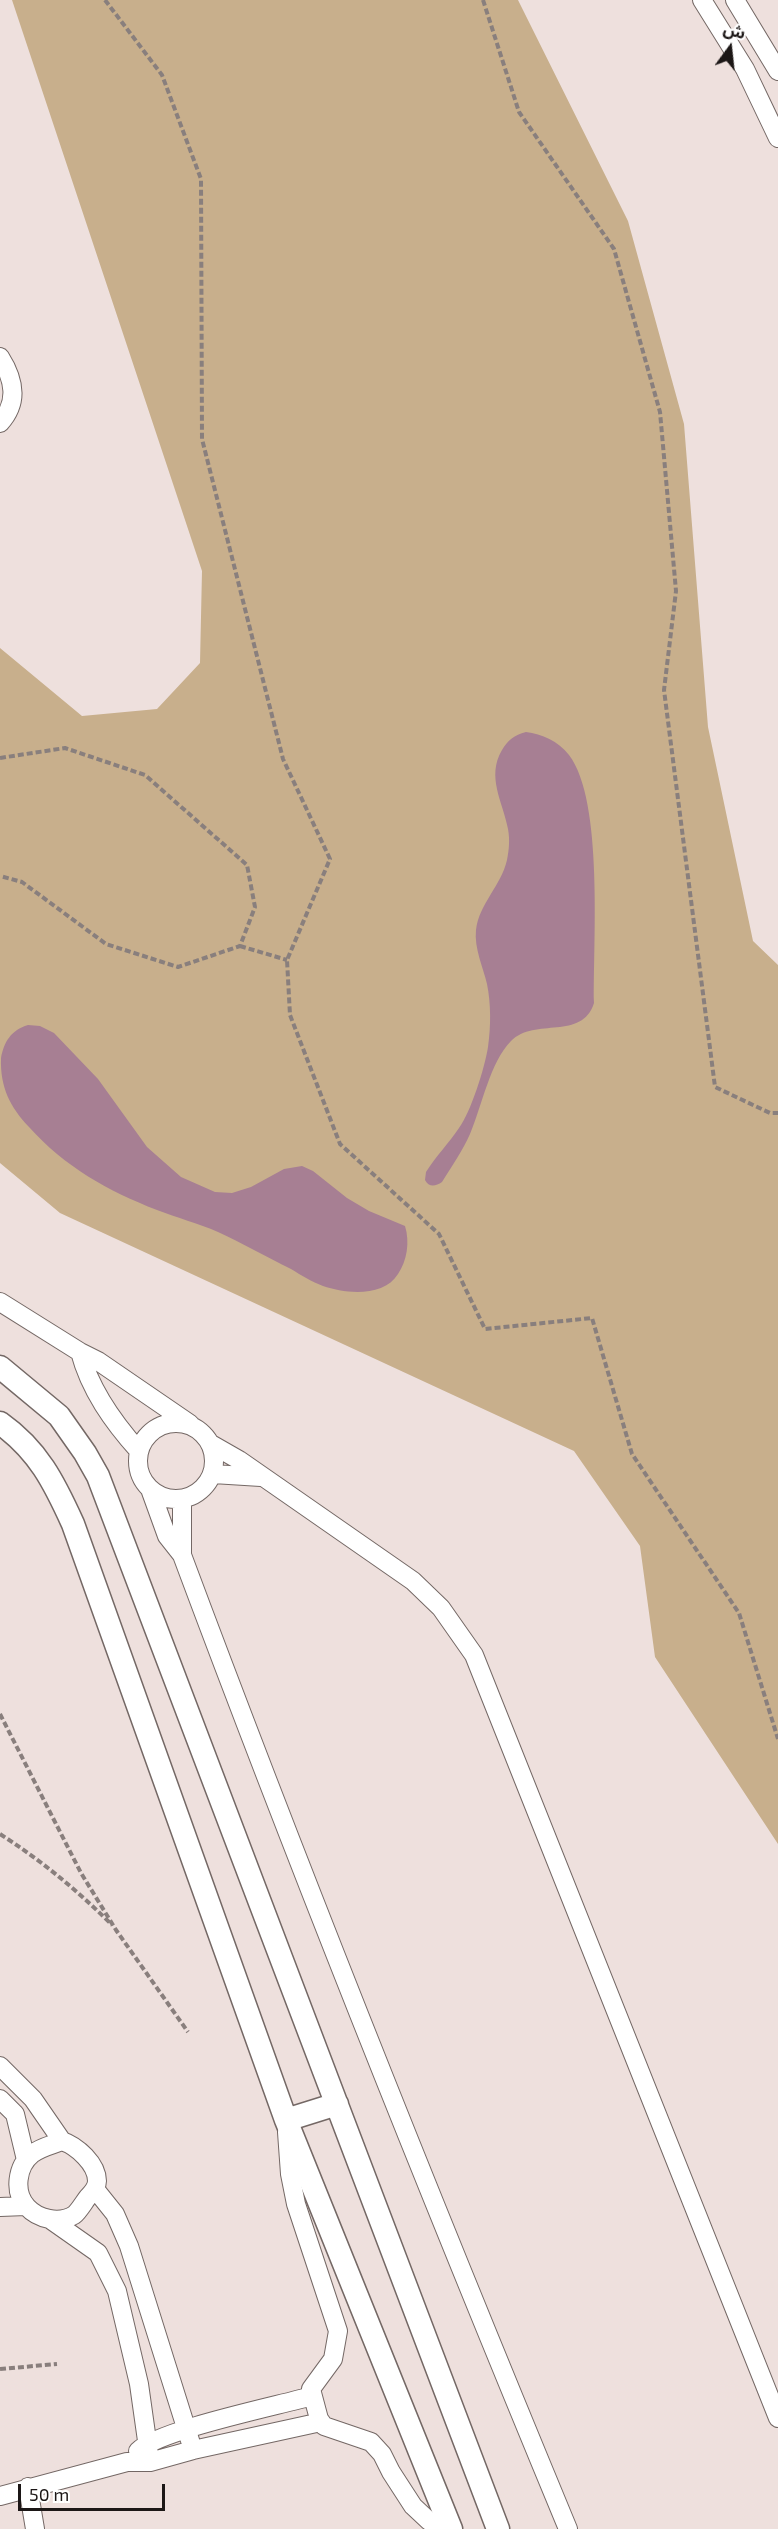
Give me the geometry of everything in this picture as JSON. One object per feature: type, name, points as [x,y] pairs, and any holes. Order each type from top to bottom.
[{"type":"street","points":[[702,0],[745,69],[778,138]]},
{"type":"street","points":[[735,0],[778,71]]},
{"type":"street","points":[[0,357],[13,381],[13,398],[8,414],[0,423]]},
{"type":"street","points":[[0,1302],[98,1361],[205,1434],[212,1444],[215,1456],[213,1474],[204,1488],[194,1496],[182,1499],[169,1499],[150,1489]]},
{"type":"street","points":[[80,1352],[86,1374],[120,1430],[139,1451]]},
{"type":"street","points":[[0,1367],[58,1416],[86,1453],[98,1476],[498,2529]]},
{"type":"street","points":[[0,1423],[16,1434],[40,1460],[73,1524],[286,2120],[451,2528]]},
{"type":"street","points":[[196,1427],[185,1423],[162,1425],[152,1431],[139,1451],[138,1464],[141,1476],[150,1489],[167,1536],[182,1555],[283,1823],[464,2277],[568,2529]]},
{"type":"street","points":[[212,1444],[413,1581],[441,1608],[474,1655],[778,2418]]},
{"type":"street","points":[[213,1474],[261,1477]]},
{"type":"street","points":[[182,1499],[182,1555]]},
{"type":"street","points":[[0,2066],[33,2099],[62,2141],[71,2144],[82,2154],[92,2167],[97,2181],[95,2189],[74,2214],[63,2219],[51,2220]]},
{"type":"street","points":[[0,2099],[15,2114],[26,2160]]},
{"type":"street","points":[[286,2120],[337,2104]]},
{"type":"street","points":[[286,2120],[290,2174],[296,2204],[338,2331],[333,2359],[313,2383],[311,2389],[321,2422],[329,2430],[354,2435],[371,2442],[382,2454],[413,2506],[429,2521],[451,2528]]},
{"type":"street","points":[[62,2141],[34,2152],[26,2160],[20,2171],[18,2183],[20,2195],[26,2206],[37,2215],[51,2220],[98,2253],[117,2291],[139,2384],[150,2462]]},
{"type":"street","points":[[95,2189],[115,2214],[129,2246],[193,2450]]},
{"type":"street","points":[[0,2207],[26,2206]]},
{"type":"street","points":[[127,2462],[146,2444],[312,2396]]},
{"type":"street","points":[[0,2496],[127,2462],[150,2462],[193,2450],[321,2422]]},
{"type":"street","points":[[28,2487],[35,2529]]},
{"type":"path","points":[[105,0],[162,75],[201,179],[202,440],[283,759],[330,859],[287,960],[290,1015],[340,1144],[439,1234],[485,1329],[592,1318],[632,1454],[739,1613],[778,1739]]},
{"type":"path","points":[[483,0],[519,112],[614,249],[660,412],[676,591],[664,690],[716,1087],[770,1113],[778,1113]]},
{"type":"path","points":[[0,758],[64,748],[145,775],[247,865],[255,907],[240,946]]},
{"type":"path","points":[[0,876],[22,882],[106,944],[178,967],[240,946],[287,960]]},
{"type":"path","points":[[0,1714],[81,1873],[116,1930],[188,2032]]},
{"type":"path","points":[[0,1834],[36,1857],[62,1878],[116,1930]]},
{"type":"path","points":[[0,2369],[57,2364]]},
{"type":"shaded area","points":[[12,0],[518,0],[628,221],[684,424],[708,727],[753,941],[778,965],[778,1844],[655,1657],[640,1546],[574,1451],[60,1213],[0,1163],[0,648],[82,716],[157,709],[200,663],[202,571]]},
{"type":"shaded area","points":[[526,732],[549,739],[569,755],[580,776],[588,805],[594,874],[594,1003],[588,1015],[579,1022],[532,1030],[511,1041],[497,1060],[464,1146],[442,1182],[431,1185],[425,1180],[426,1172],[464,1121],[477,1089],[488,1047],[489,999],[478,951],[476,930],[481,912],[504,869],[509,845],[508,829],[497,789],[495,770],[497,760],[507,743],[515,736]]},
{"type":"shaded area","points":[[28,1025],[40,1026],[54,1033],[98,1079],[147,1147],[181,1177],[215,1192],[232,1193],[251,1187],[284,1169],[302,1166],[313,1171],[347,1198],[369,1211],[405,1226],[407,1251],[398,1274],[384,1287],[374,1290],[353,1292],[332,1289],[218,1232],[121,1195],[72,1166],[22,1119],[4,1087],[1,1058],[4,1047],[13,1033]]}]
